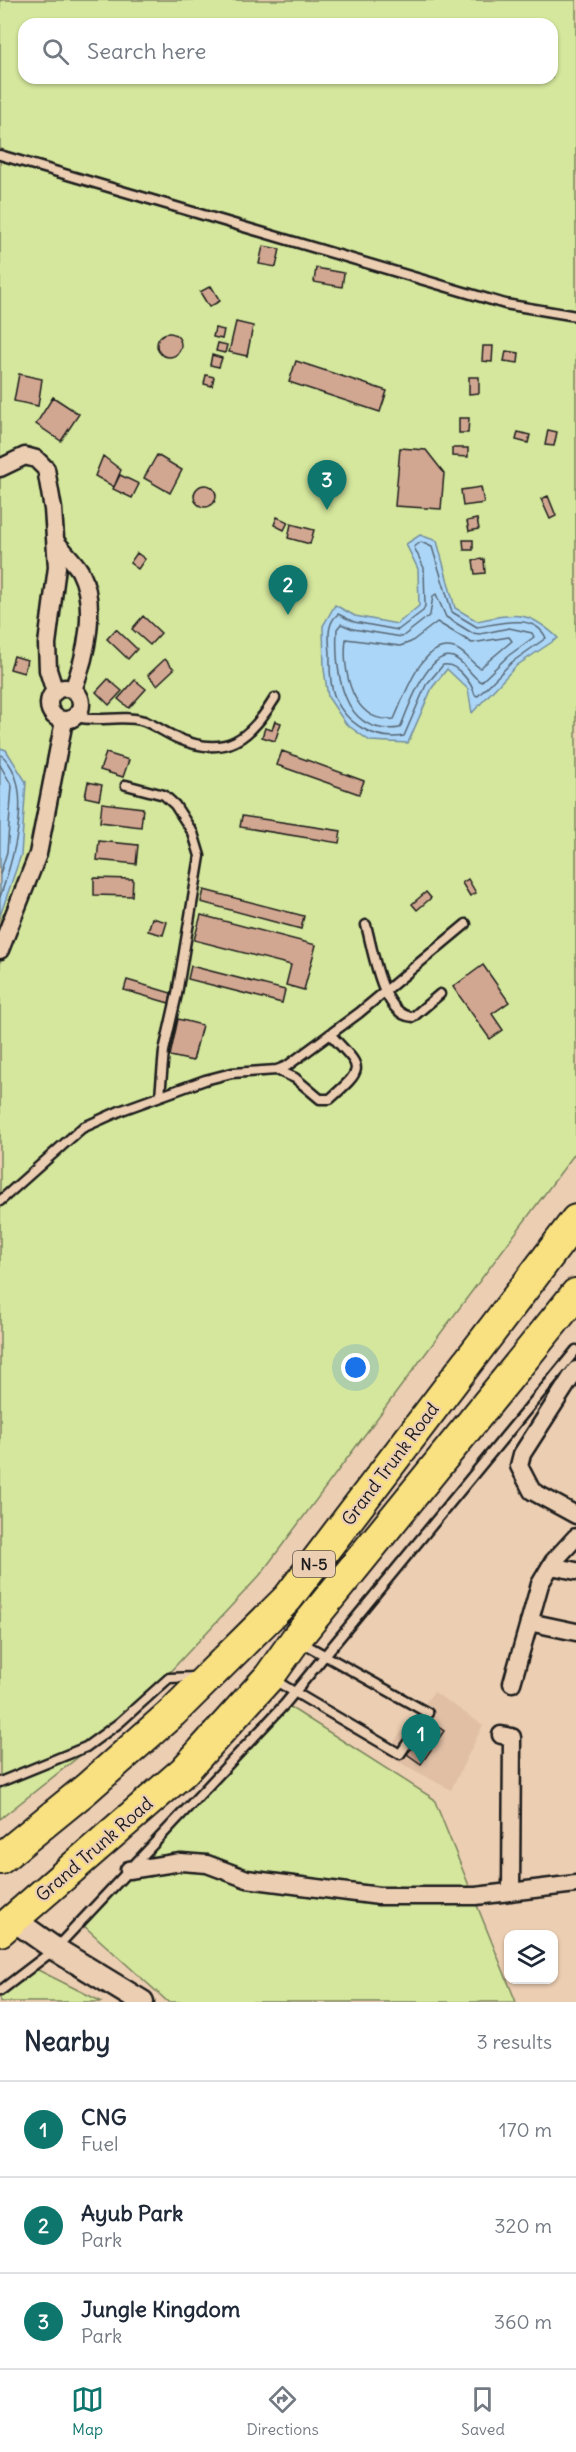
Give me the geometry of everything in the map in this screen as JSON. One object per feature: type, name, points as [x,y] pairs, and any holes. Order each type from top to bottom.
[{"type":"highway","name":"Grand Trunk Road","points":[[0,1859],[87,1789],[173,1712],[288,1598],[576,1220]]},
{"type":"highway","name":"Grand Trunk Road","points":[[7,1925],[184,1771],[269,1677],[296,1639],[576,1294]]},
{"type":"street","points":[[0,468],[25,456],[42,464],[46,469],[53,509],[57,567],[46,644],[48,670],[55,692]]},
{"type":"street","points":[[56,542],[80,572],[86,594],[88,643],[73,690]]},
{"type":"street","points":[[0,950],[38,854],[70,719],[81,706],[81,700],[73,690],[67,688],[55,692],[49,703],[53,715],[70,719]]},
{"type":"street","points":[[575,1374],[522,1454],[519,1467],[532,1491],[576,1515]]},
{"type":"street","points":[[512,1683],[540,1584],[551,1566],[576,1537]]},
{"type":"street","points":[[551,1566],[576,1571]]},
{"type":"street","points":[[529,1622],[576,1632]]},
{"type":"street","points":[[501,1735],[512,1737],[512,1892]]},
{"type":"street","points":[[129,1870],[181,1862],[207,1864],[247,1879],[379,1896],[476,1896],[576,1884]]},
{"type":"street","points":[[7,1925],[55,1948],[142,2002]]},
{"type":"lane","points":[[0,155],[505,303],[576,316]]},
{"type":"lane","points":[[70,719],[143,721],[178,739],[195,744],[224,746],[247,735],[262,719],[275,698]]},
{"type":"lane","points":[[126,785],[164,795],[175,805],[193,833],[200,856],[179,983],[164,1051],[160,1096]]},
{"type":"lane","points":[[0,1201],[82,1128],[160,1096],[232,1074],[278,1070],[330,1034],[466,924]]},
{"type":"lane","points":[[366,925],[384,991],[397,1013],[404,1017],[413,1017],[440,994]]},
{"type":"lane","points":[[278,1070],[295,1078],[320,1098],[330,1099],[356,1076],[358,1070],[357,1064],[330,1034]]},
{"type":"lane","points":[[0,1990],[55,1948],[327,1656],[555,1372],[576,1350]]},
{"type":"lane","points":[[269,1677],[400,1754],[428,1713],[296,1639]]},
{"type":"lane","points":[[0,1782],[86,1747],[119,1723],[169,1678],[208,1677]]},
{"type":"shaded area","points":[[434,1692],[483,1725],[451,1790],[384,1754]]},
{"type":"green space","points":[[0,0],[576,0],[576,1152],[260,1575],[125,1720],[0,1819]]},
{"type":"green space","points":[[285,1704],[434,1799],[504,1972],[504,1984],[509,1984],[516,2002],[168,2002],[82,1924]]},
{"type":"green space","points":[[34,1968],[102,2002],[0,2002],[0,1994]]},
{"type":"water","points":[[420,535],[437,541],[455,608],[477,621],[512,615],[529,618],[538,622],[558,638],[516,666],[472,713],[468,689],[447,669],[432,688],[408,743],[370,741],[346,724],[328,697],[324,669],[323,626],[335,605],[355,616],[397,624],[419,606],[418,569],[406,544]]},
{"type":"water","points":[[0,748],[6,750],[26,782],[21,855],[0,916]]},
{"type":"building","points":[[263,246],[280,249],[276,267],[259,264]]},
{"type":"building","points":[[316,268],[344,273],[342,287],[314,282]]},
{"type":"building","points":[[211,286],[220,301],[209,307],[200,292]]},
{"type":"building","points":[[236,322],[253,326],[247,356],[229,352]]},
{"type":"building","points":[[215,328],[224,330],[222,339],[213,337]]},
{"type":"building","points":[[169,333],[178,336],[181,345],[178,354],[169,357],[160,354],[157,345],[160,336]]},
{"type":"building","points":[[218,343],[227,345],[225,353],[216,351]]},
{"type":"building","points":[[483,346],[493,346],[492,362],[482,361]]},
{"type":"building","points":[[506,351],[519,353],[518,363],[504,361]]},
{"type":"building","points":[[212,355],[222,358],[219,367],[210,365]]},
{"type":"building","points":[[296,361],[387,391],[380,412],[289,382]]},
{"type":"building","points":[[19,374],[42,379],[38,406],[14,401]]},
{"type":"building","points":[[206,375],[214,377],[212,386],[204,384]]},
{"type":"building","points":[[469,377],[479,377],[479,393],[469,394]]},
{"type":"building","points":[[53,397],[79,414],[61,441],[36,424]]},
{"type":"building","points":[[459,418],[469,418],[468,433],[459,433]]},
{"type":"building","points":[[548,430],[557,432],[554,446],[545,445]]},
{"type":"building","points":[[518,432],[530,435],[528,443],[516,440]]},
{"type":"building","points":[[400,448],[426,450],[444,473],[441,509],[395,506]]},
{"type":"building","points":[[452,448],[468,448],[468,457],[452,456]]},
{"type":"building","points":[[157,455],[182,470],[170,493],[144,478]]},
{"type":"building","points":[[103,456],[121,470],[114,487],[95,476]]},
{"type":"building","points":[[323,469],[327,481],[318,484],[314,472]]},
{"type":"building","points":[[120,475],[139,484],[132,498],[113,489]]},
{"type":"building","points":[[205,485],[213,488],[216,496],[213,504],[205,507],[197,504],[194,496],[197,488]]},
{"type":"building","points":[[481,487],[484,503],[463,506],[461,490]]},
{"type":"building","points":[[548,496],[556,516],[550,519],[541,499]]},
{"type":"building","points":[[277,517],[288,522],[284,530],[274,525]]},
{"type":"building","points":[[477,519],[479,529],[469,531],[467,521]]},
{"type":"building","points":[[291,524],[314,530],[310,544],[288,538]]},
{"type":"building","points":[[463,540],[473,540],[473,550],[464,550]]},
{"type":"building","points":[[137,553],[145,559],[138,569],[130,563]]},
{"type":"building","points":[[484,559],[485,573],[475,574],[473,560]]},
{"type":"building","points":[[143,616],[161,633],[150,645],[132,629]]},
{"type":"building","points":[[116,629],[137,649],[128,659],[107,639]]},
{"type":"building","points":[[14,656],[27,660],[24,673],[10,669]]},
{"type":"building","points":[[165,659],[174,669],[157,685],[148,675]]},
{"type":"building","points":[[108,679],[122,691],[109,705],[96,692]]},
{"type":"building","points":[[135,680],[146,689],[129,708],[118,699]]},
{"type":"building","points":[[275,721],[281,723],[275,741],[262,737],[265,728],[272,730]]},
{"type":"building","points":[[282,751],[364,781],[359,794],[277,765]]},
{"type":"building","points":[[106,753],[129,760],[123,777],[100,770]]},
{"type":"building","points":[[88,782],[102,785],[99,800],[85,797]]},
{"type":"building","points":[[102,803],[143,808],[141,827],[100,822]]},
{"type":"building","points":[[242,816],[341,831],[339,843],[240,827]]},
{"type":"building","points":[[99,841],[138,845],[136,864],[97,860]]},
{"type":"building","points":[[94,878],[133,879],[132,896],[94,895]]},
{"type":"building","points":[[468,879],[476,893],[470,896],[462,883]]},
{"type":"building","points":[[204,890],[304,916],[301,929],[201,902]]},
{"type":"building","points":[[426,892],[431,898],[417,910],[412,904]]},
{"type":"building","points":[[201,915],[316,945],[304,990],[286,985],[291,965],[194,940]]},
{"type":"building","points":[[152,918],[167,922],[163,935],[148,931]]},
{"type":"building","points":[[483,965],[509,1002],[492,1014],[503,1030],[490,1039],[453,987]]},
{"type":"building","points":[[191,966],[285,990],[282,1003],[188,979]]},
{"type":"building","points":[[127,980],[171,993],[169,1003],[124,990]]},
{"type":"building","points":[[178,1019],[202,1025],[193,1061],[170,1056]]},
{"type":"building","points":[[431,1722],[444,1731],[421,1764],[407,1754]]},
{"type":"place","name":"Jungle Kingdom","points":[[327,510]]},
{"type":"place","name":"Ayub Park","points":[[288,615]]},
{"type":"place","name":"CNG","points":[[421,1764]]}]
